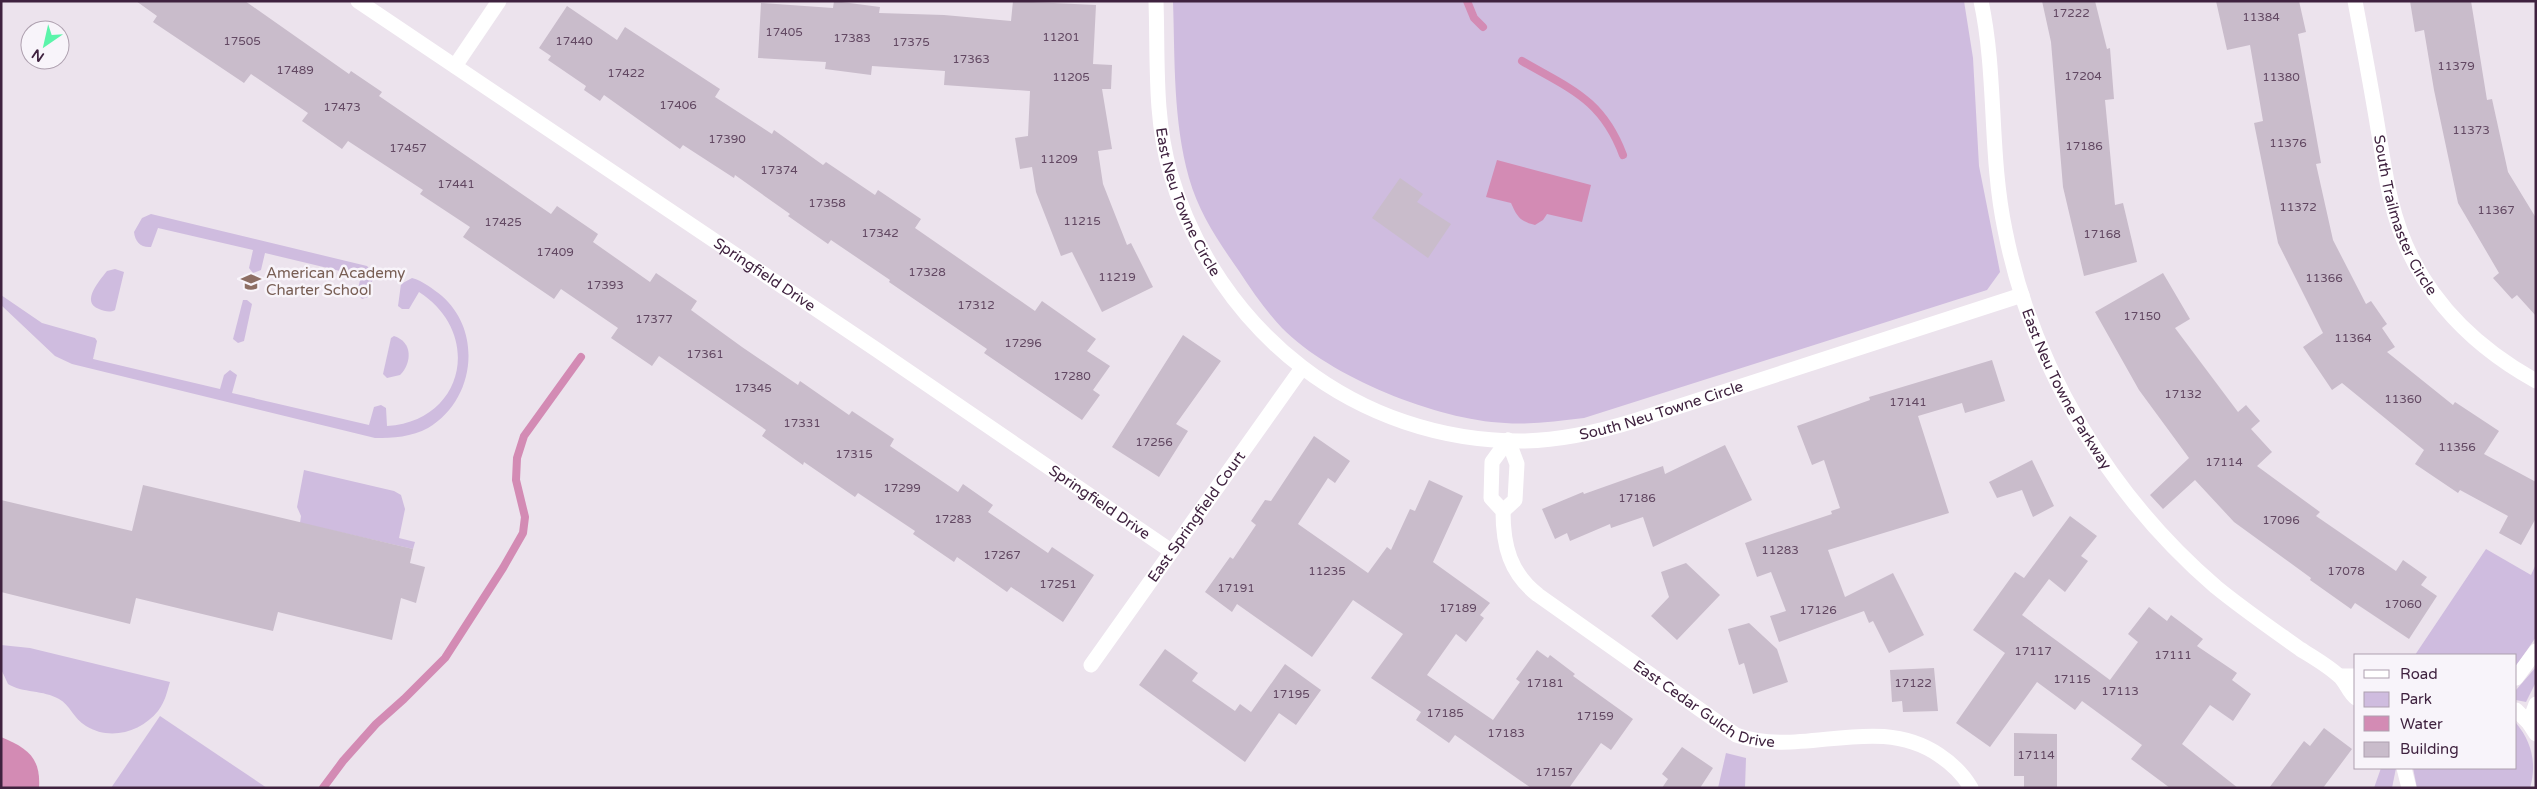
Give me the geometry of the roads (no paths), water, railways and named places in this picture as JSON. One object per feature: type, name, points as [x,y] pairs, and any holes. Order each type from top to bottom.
[{"type":"street","name":"Springfield Drive","points":[[358,1],[1171,551]]},
{"type":"street","points":[[455,66],[499,1]]},
{"type":"street","name":"East Neu Towne Circle","points":[[1156,1],[1160,117],[1170,170],[1184,213],[1207,261],[1235,301],[1266,336],[1302,368]]},
{"type":"street","name":"East Neu Towne Parkway","points":[[1981,1],[1987,41],[1996,180],[2005,230],[2022,295],[2046,357],[2073,411],[2096,450],[2142,511],[2172,545],[2222,592],[2340,676],[2354,695]]},
{"type":"street","name":"South Trailmaster Circle","points":[[2356,1],[2391,200],[2408,250],[2438,299],[2462,328],[2488,351],[2536,381]]},
{"type":"street","name":"South Neu Towne Circle","points":[[1302,368],[1345,395],[1400,419],[1461,435],[1508,440],[1566,437],[1606,429],[2022,295]]},
{"type":"street","name":"East Springfield Court","points":[[1091,665],[1302,368]]},
{"type":"street","points":[[1503,511],[1515,500],[1517,464],[1508,440]]},
{"type":"street","name":"East Cedar Gulch Drive","points":[[1508,440],[1492,462],[1492,498],[1503,511],[1506,549],[1516,571],[1529,588],[1736,735],[1760,742],[1865,735],[1904,739],[1920,744],[1944,758],[1954,766],[1971,788]]},
{"type":"street","points":[[2517,677],[2536,651]]},
{"type":"street","points":[[2340,676],[2354,676]]},
{"type":"street","points":[[2533,729],[2536,704]]},
{"type":"street","points":[[2517,711],[2533,729]]},
{"type":"water","points":[[1497,160],[1591,185],[1582,222],[1547,214],[1543,220],[1535,225],[1525,222],[1519,217],[1511,203],[1486,197]]},
{"type":"water","points":[[1,737],[18,745],[35,761],[38,768],[39,788],[1,788]]},
{"type":"waterway","points":[[1467,1],[1474,18],[1483,27]]},
{"type":"waterway","points":[[1522,61],[1570,88],[1594,108],[1615,136],[1623,155]]},
{"type":"waterway","points":[[323,788],[343,761],[376,724],[445,658],[503,568],[523,533],[525,517],[516,480],[517,458],[524,436],[581,357]]},
{"type":"place","name":"American Academy Charter School","points":[[251,282]]}]
